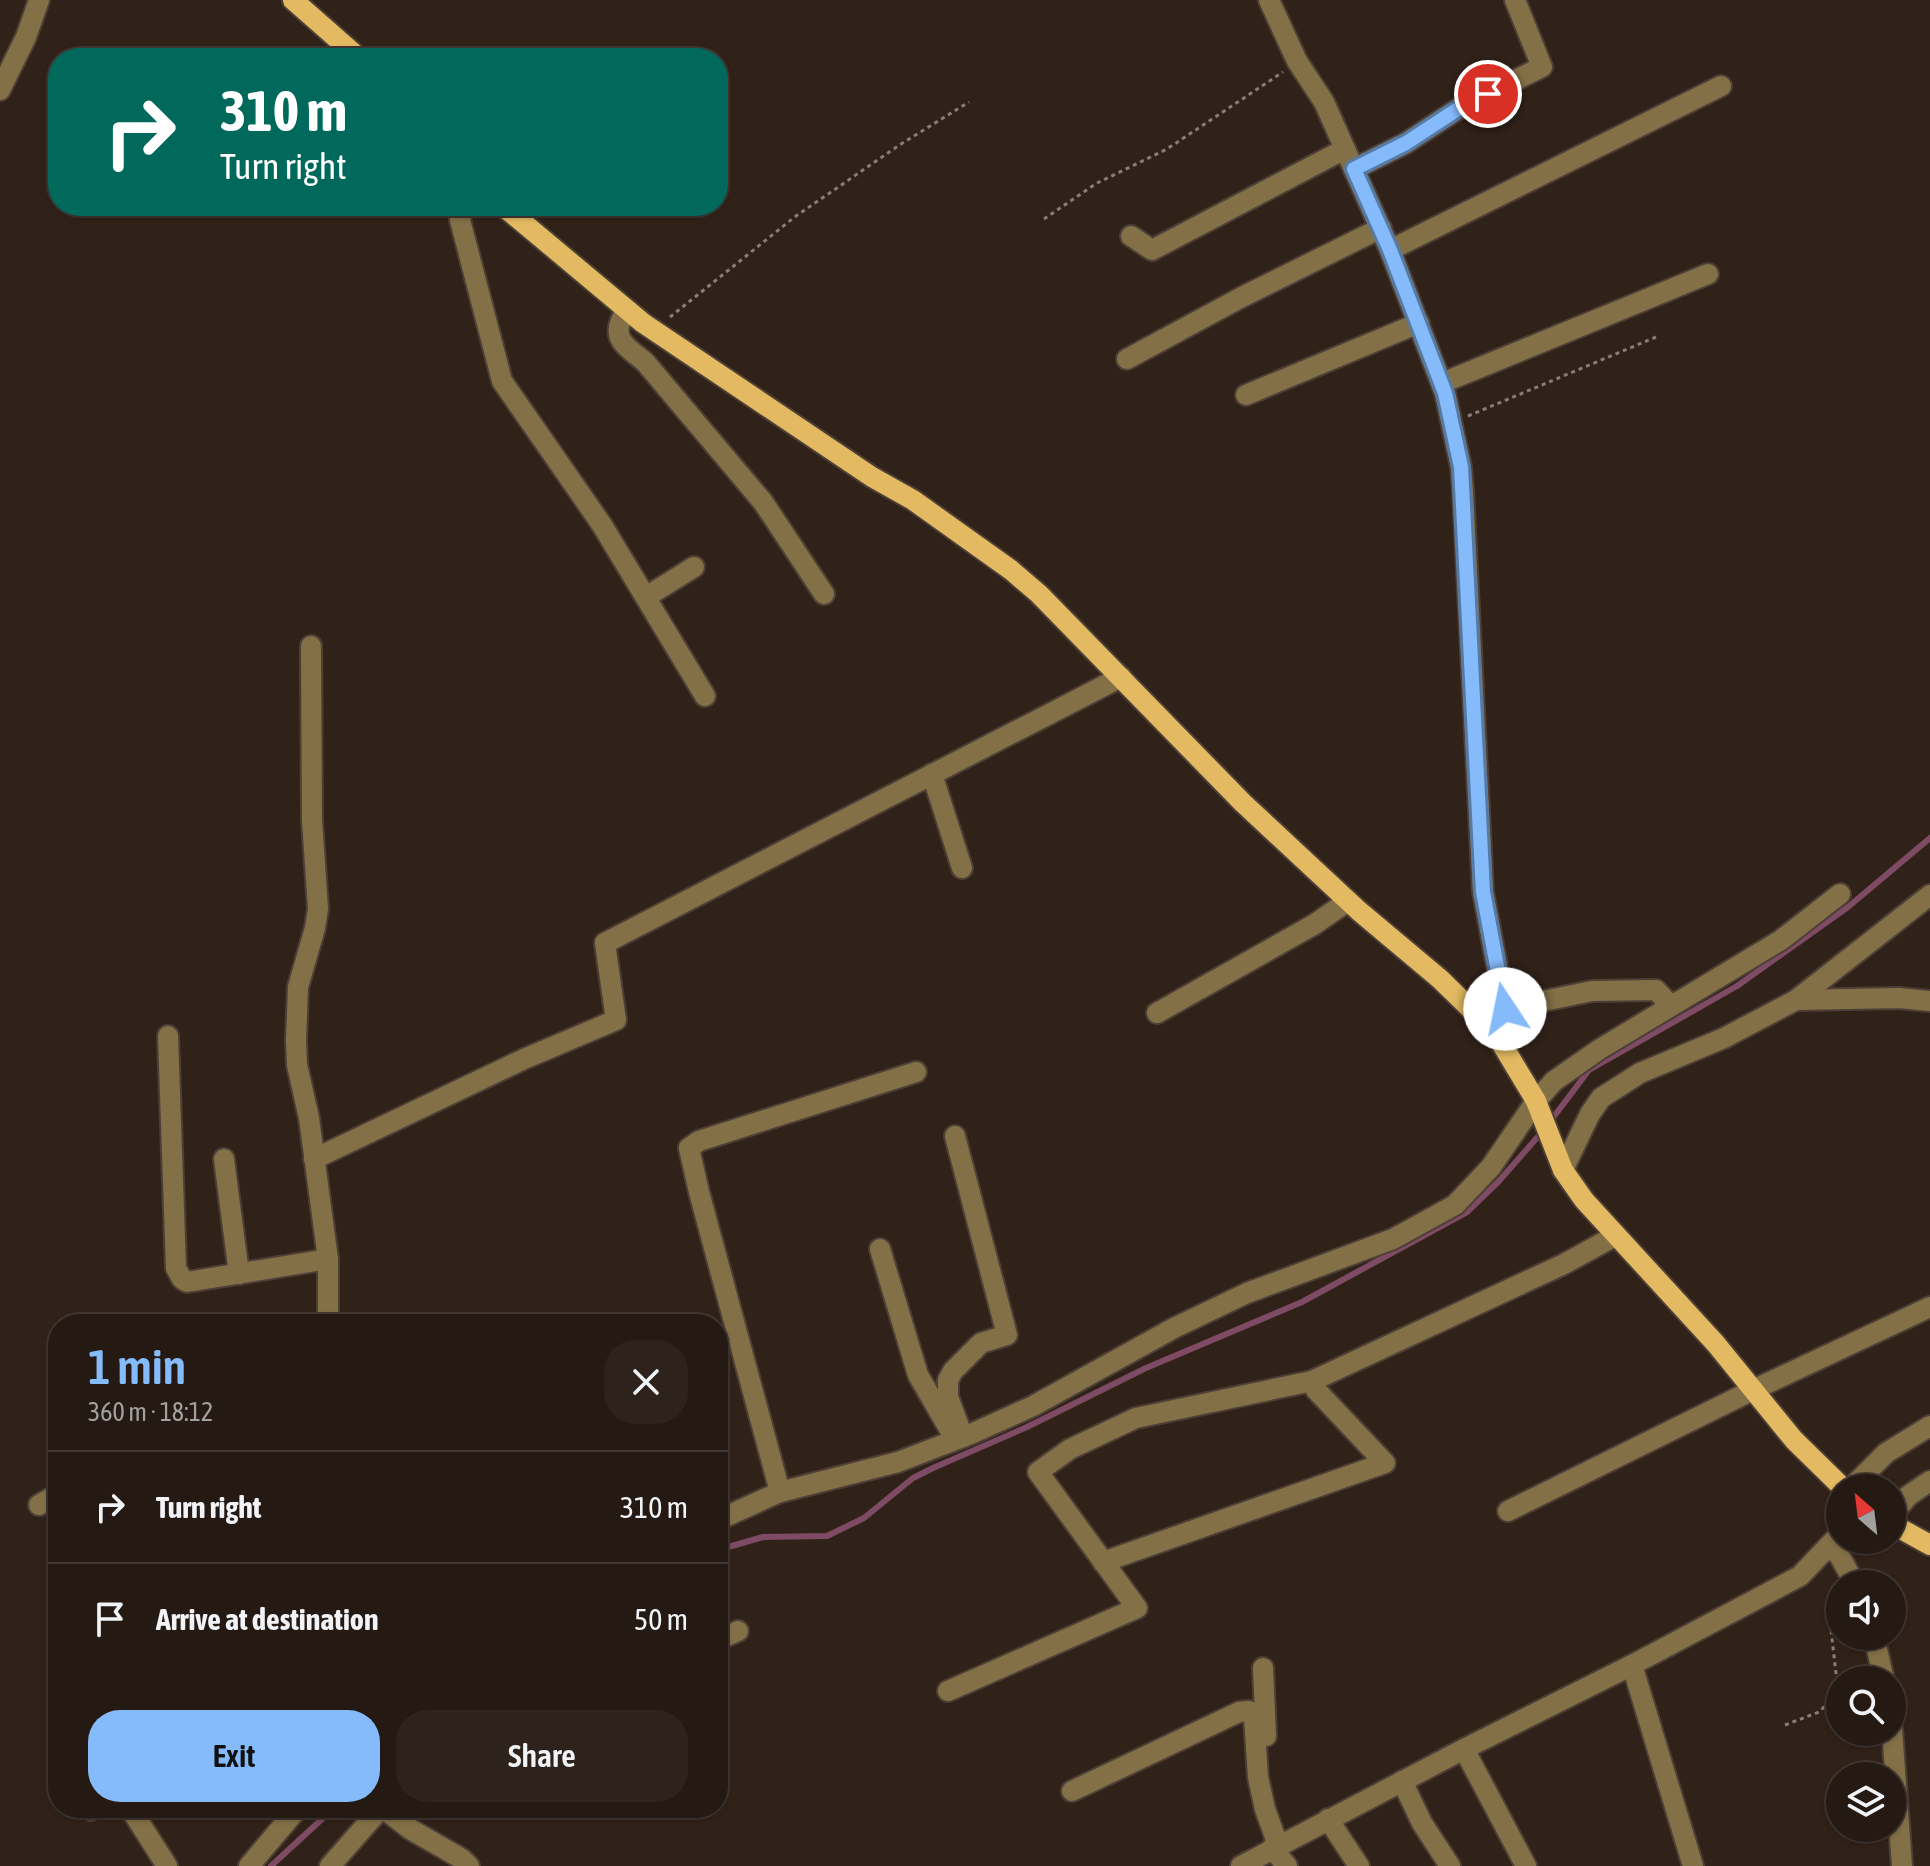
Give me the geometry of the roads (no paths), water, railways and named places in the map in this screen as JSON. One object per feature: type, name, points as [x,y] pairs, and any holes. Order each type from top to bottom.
[{"type":"main road","points":[[293,0],[348,48]]},
{"type":"main road","points":[[515,216],[655,332],[872,477],[913,500],[1011,570],[1039,594],[1243,803],[1486,1024],[1500,1041],[1536,1101],[1563,1170],[1584,1200],[1716,1344],[1794,1440],[1829,1474]]},
{"type":"main road","points":[[1906,1532],[1930,1545]]},
{"type":"street","points":[[0,90],[26,37],[39,0]]},
{"type":"street","points":[[1269,0],[1300,65],[1324,102],[1381,228],[1442,383],[1452,423],[1463,490],[1483,892],[1505,1009]]},
{"type":"street","points":[[1354,169],[1406,143],[1461,107],[1542,67],[1515,0]]},
{"type":"street","points":[[1390,250],[1721,86]]},
{"type":"street","points":[[1131,236],[1152,250],[1345,149]]},
{"type":"street","points":[[461,216],[502,381],[602,525],[705,696]]},
{"type":"street","points":[[1127,359],[1381,228]]},
{"type":"street","points":[[1442,383],[1708,274]]},
{"type":"street","points":[[627,310],[617,331],[624,344],[645,362],[763,502],[824,594]]},
{"type":"street","points":[[1246,395],[1419,323]]},
{"type":"street","points":[[646,597],[694,567]]},
{"type":"street","points":[[311,646],[312,820],[318,909],[298,987],[296,1040],[297,1065],[309,1118],[328,1259],[328,1314]]},
{"type":"street","points":[[314,1159],[524,1059],[616,1020],[605,943],[1121,677]]},
{"type":"street","points":[[932,774],[962,868]]},
{"type":"street","points":[[728,1515],[780,1492],[898,1462],[959,1438],[1033,1406],[1174,1328],[1247,1293],[1393,1239],[1455,1205],[1491,1167],[1536,1101],[1554,1081],[1781,940],[1840,894]]},
{"type":"street","points":[[1563,1170],[1601,1098],[1640,1073],[1724,1038],[1796,1000],[1930,895]]},
{"type":"street","points":[[1157,1013],[1315,924],[1348,901]]},
{"type":"street","points":[[1486,1024],[1505,1009],[1592,991],[1656,990],[1671,1006]]},
{"type":"street","points":[[1796,1000],[1899,998],[1930,1001]]},
{"type":"street","points":[[168,1036],[176,1268],[182,1279],[187,1282],[328,1259]]},
{"type":"street","points":[[780,1492],[689,1148],[699,1141],[916,1072]]},
{"type":"street","points":[[955,1136],[1007,1335],[981,1343],[948,1380],[948,1397],[959,1438]]},
{"type":"street","points":[[224,1159],[239,1274]]},
{"type":"street","points":[[948,1691],[1137,1608],[1038,1472],[1070,1449],[1136,1418],[1312,1381],[1564,1264],[1615,1236]]},
{"type":"street","points":[[880,1249],[918,1375],[959,1438]]},
{"type":"street","points":[[1508,1511],[1930,1307]]},
{"type":"street","points":[[1103,1562],[1385,1463],[1316,1390],[1312,1381]]},
{"type":"street","points":[[1865,1474],[1886,1453],[1930,1426]]},
{"type":"street","points":[[1906,1498],[1930,1481]]},
{"type":"street","points":[[39,1505],[48,1500]]},
{"type":"street","points":[[1241,1866],[1800,1576],[1826,1548]]},
{"type":"street","points":[[728,1636],[738,1631]]},
{"type":"street","points":[[1632,1665],[1693,1866]]},
{"type":"street","points":[[1263,1668],[1265,1731],[1279,1844]]},
{"type":"street","points":[[1072,1791],[1239,1712],[1249,1711],[1254,1717],[1258,1777],[1265,1809],[1287,1866]]},
{"type":"street","points":[[1893,1746],[1902,1866]]},
{"type":"street","points":[[1464,1749],[1526,1866]]},
{"type":"street","points":[[1402,1781],[1422,1823],[1450,1866]]},
{"type":"street","points":[[136,1818],[167,1866]]},
{"type":"street","points":[[249,1866],[290,1818]]},
{"type":"street","points":[[330,1866],[373,1818]]},
{"type":"street","points":[[395,1818],[469,1866]]},
{"type":"street","points":[[1328,1819],[1359,1866]]},
{"type":"waterway","points":[[1549,1123],[1589,1070],[1737,986],[1848,907],[1930,838]]},
{"type":"waterway","points":[[728,1547],[763,1537],[827,1536],[864,1518],[913,1478],[933,1468],[1027,1427],[1146,1368],[1302,1302],[1467,1212],[1542,1132]]},
{"type":"waterway","points":[[271,1866],[323,1818]]}]
